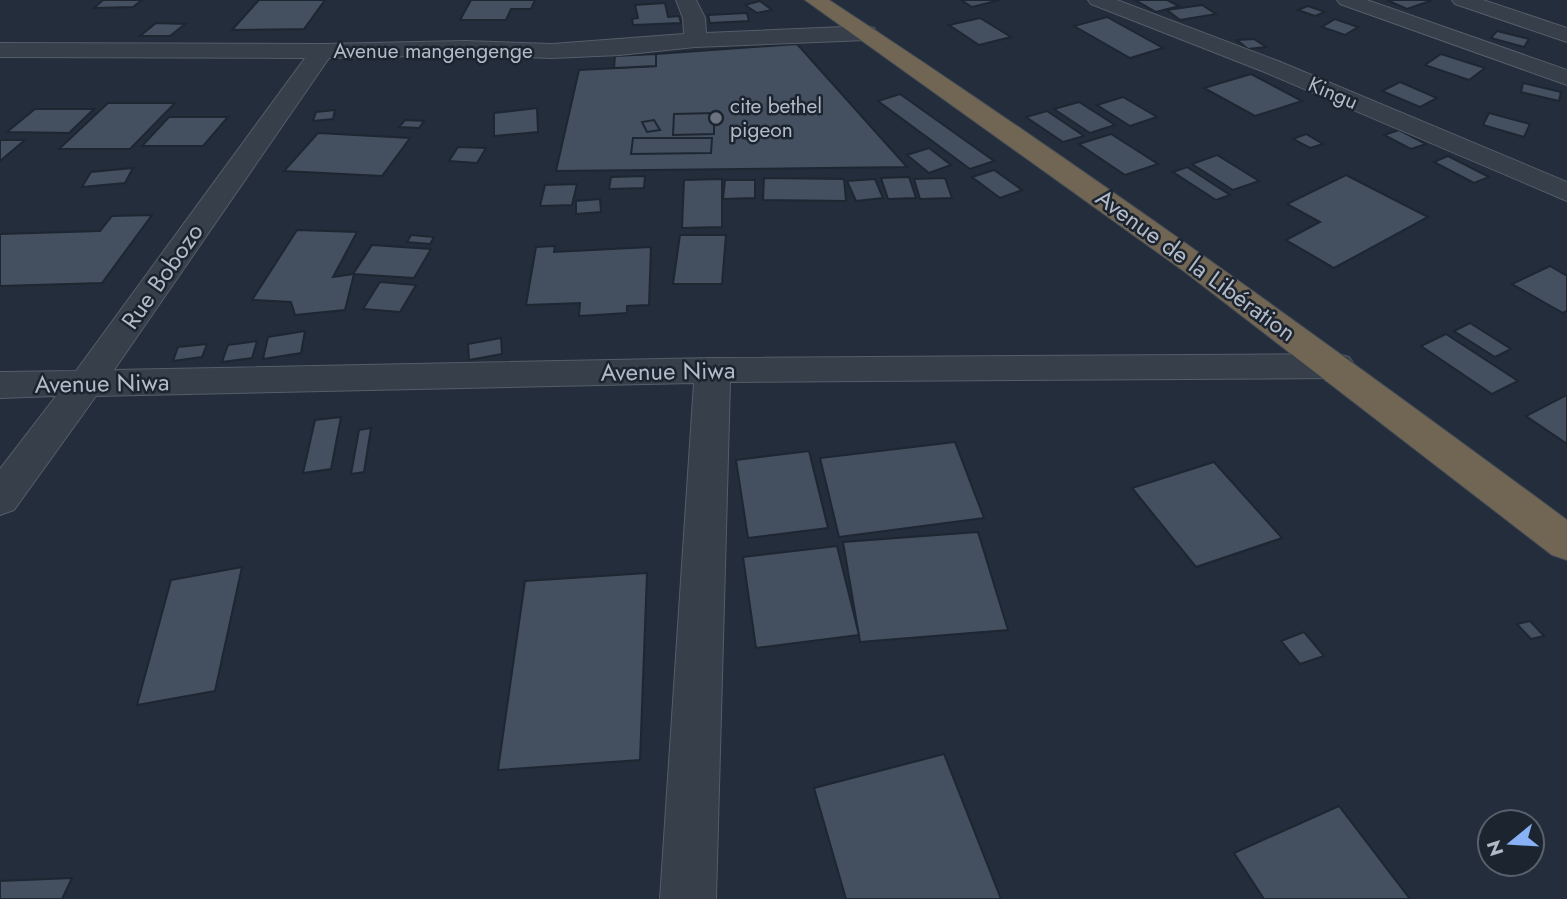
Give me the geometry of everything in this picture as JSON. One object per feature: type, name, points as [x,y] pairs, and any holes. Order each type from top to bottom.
[{"type":"highway","name":"Avenue de la Libération","points":[[816,0],[1070,175],[1337,366],[1567,543]]},
{"type":"street","points":[[685,0],[694,18],[695,40]]},
{"type":"street","name":"Kingu","points":[[1098,0],[1270,66],[1567,192]]},
{"type":"street","points":[[1348,0],[1567,78]]},
{"type":"street","points":[[1462,0],[1567,35]]},
{"type":"street","name":"Avenue mangengenge","points":[[0,50],[565,50],[620,48],[695,40],[866,33]]},
{"type":"street","name":"Rue Bobozo","points":[[0,499],[86,383],[321,51]]},
{"type":"street","name":"Avenue Niwa","points":[[0,385],[713,370],[1337,366]]},
{"type":"street","points":[[688,899],[713,370]]},
{"type":"building","points":[[103,0],[142,0],[133,7],[94,8]]},
{"type":"building","points":[[259,0],[325,0],[304,29],[232,30]]},
{"type":"building","points":[[471,0],[535,0],[531,9],[511,9],[506,20],[460,20]]},
{"type":"building","points":[[961,0],[1000,0],[972,7]]},
{"type":"building","points":[[1135,0],[1167,0],[1179,6],[1156,12]]},
{"type":"building","points":[[760,1],[772,10],[757,13],[745,5]]},
{"type":"building","points":[[1389,1],[1430,1],[1407,9]]},
{"type":"building","points":[[665,3],[668,17],[679,16],[681,23],[633,25],[632,19],[638,18],[635,5]]},
{"type":"building","points":[[1202,5],[1216,14],[1180,20],[1167,10]]},
{"type":"building","points":[[1308,6],[1325,12],[1315,16],[1298,10]]},
{"type":"building","points":[[747,13],[749,21],[710,23],[708,15]]},
{"type":"building","points":[[1107,17],[1163,48],[1130,58],[1074,26]]},
{"type":"building","points":[[980,18],[1011,37],[979,45],[949,25]]},
{"type":"building","points":[[1335,19],[1358,27],[1345,35],[1322,27]]},
{"type":"building","points":[[156,23],[185,24],[170,36],[140,36]]},
{"type":"building","points":[[1497,31],[1529,39],[1524,47],[1491,38]]},
{"type":"building","points":[[1254,39],[1266,47],[1248,49],[1237,40]]},
{"type":"building","name":"cite bethel pigeon","points":[[797,44],[907,167],[556,171],[579,70],[656,66],[656,54]]},
{"type":"building","points":[[656,54],[656,66],[614,68],[615,56]]},
{"type":"building","points":[[1441,54],[1485,68],[1469,80],[1425,65]]},
{"type":"building","points":[[1251,74],[1302,101],[1255,116],[1204,88]]},
{"type":"building","points":[[1400,82],[1437,98],[1420,107],[1382,91]]},
{"type":"building","points":[[1523,83],[1561,92],[1559,101],[1521,92]]},
{"type":"building","points":[[900,94],[994,161],[970,169],[878,101]]},
{"type":"building","points":[[1123,97],[1157,117],[1130,126],[1097,105]]},
{"type":"building","points":[[1079,102],[1115,125],[1090,133],[1054,109]]},
{"type":"building","points":[[108,103],[175,103],[130,149],[59,149]]},
{"type":"building","points":[[537,108],[538,132],[494,136],[494,113]]},
{"type":"building","points":[[35,109],[94,109],[69,133],[7,132]]},
{"type":"building","points":[[335,110],[333,119],[313,121],[316,112]]},
{"type":"building","points":[[1047,111],[1084,136],[1063,142],[1026,117]]},
{"type":"building","points":[[714,113],[714,134],[673,135],[674,114]]},
{"type":"building","points":[[1489,113],[1530,124],[1524,137],[1483,125]]},
{"type":"building","points":[[169,117],[228,117],[203,146],[142,146]]},
{"type":"building","points":[[405,120],[424,121],[419,128],[399,127]]},
{"type":"building","points":[[654,120],[660,130],[647,132],[642,122]]},
{"type":"building","points":[[1399,130],[1426,144],[1411,149],[1384,135]]},
{"type":"building","points":[[318,133],[410,138],[382,176],[284,171]]},
{"type":"building","points":[[1111,134],[1158,164],[1125,175],[1079,144]]},
{"type":"building","points":[[1306,134],[1323,144],[1310,148],[1293,139]]},
{"type":"building","points":[[633,138],[712,138],[711,153],[631,154]]},
{"type":"building","points":[[0,140],[25,140],[0,161]]},
{"type":"building","points":[[458,147],[486,148],[477,163],[449,161]]},
{"type":"building","points":[[929,148],[951,165],[929,173],[907,155]]},
{"type":"building","points":[[1217,155],[1259,181],[1233,190],[1192,164]]},
{"type":"building","points":[[1448,156],[1489,177],[1474,183],[1434,162]]},
{"type":"building","points":[[1187,167],[1230,195],[1216,200],[1173,172]]},
{"type":"building","points":[[133,168],[125,183],[82,187],[91,172]]},
{"type":"building","points":[[994,170],[1022,190],[1000,198],[972,177]]},
{"type":"building","points":[[1346,175],[1428,217],[1334,268],[1286,240],[1320,222],[1287,204]]},
{"type":"building","points":[[645,176],[644,188],[609,189],[611,177]]},
{"type":"building","points":[[909,177],[916,198],[888,199],[881,178]]},
{"type":"building","points":[[764,178],[844,179],[846,201],[763,200]]},
{"type":"building","points":[[945,178],[952,198],[920,199],[914,179]]},
{"type":"building","points":[[722,179],[722,227],[682,228],[684,180]]},
{"type":"building","points":[[875,179],[883,198],[856,201],[847,181]]},
{"type":"building","points":[[725,180],[755,180],[755,198],[723,199]]},
{"type":"building","points":[[577,184],[572,205],[540,206],[545,185]]},
{"type":"building","points":[[600,199],[601,212],[576,214],[576,201]]},
{"type":"building","points":[[152,215],[102,283],[0,286],[0,234],[100,231],[112,216]]},
{"type":"building","points":[[297,230],[357,232],[333,277],[354,274],[345,310],[295,315],[291,302],[252,300]]},
{"type":"building","points":[[411,235],[434,237],[430,244],[407,242]]},
{"type":"building","points":[[680,235],[726,235],[722,284],[673,284]]},
{"type":"building","points":[[372,245],[431,249],[414,278],[353,274]]},
{"type":"building","points":[[555,246],[554,252],[651,247],[649,305],[627,306],[627,313],[579,316],[580,303],[526,305],[536,247]]},
{"type":"building","points":[[1550,266],[1567,276],[1567,311],[1563,313],[1512,284]]},
{"type":"building","points":[[380,282],[416,285],[400,312],[363,309]]},
{"type":"building","points":[[1470,323],[1511,349],[1495,357],[1454,331]]},
{"type":"building","points":[[305,331],[301,353],[263,359],[268,337]]},
{"type":"building","points":[[1446,334],[1518,381],[1492,394],[1421,346]]},
{"type":"building","points":[[501,338],[502,354],[469,360],[468,344]]},
{"type":"building","points":[[257,341],[252,358],[222,362],[228,345]]},
{"type":"building","points":[[207,344],[202,357],[173,361],[178,347]]},
{"type":"building","points":[[1567,395],[1567,444],[1526,416]]},
{"type":"building","points":[[341,417],[331,469],[303,473],[315,420]]},
{"type":"building","points":[[371,428],[364,472],[351,474],[359,430]]},
{"type":"building","points":[[955,442],[984,518],[839,537],[820,458]]},
{"type":"building","points":[[809,451],[828,528],[748,538],[736,460]]},
{"type":"building","points":[[1214,462],[1282,538],[1196,567],[1132,488]]},
{"type":"building","points":[[978,532],[1008,630],[860,642],[843,542]]},
{"type":"building","points":[[837,546],[859,635],[756,648],[743,557]]},
{"type":"building","points":[[242,567],[215,691],[137,705],[171,580]]},
{"type":"building","points":[[647,573],[640,760],[498,770],[525,581]]},
{"type":"building","points":[[1530,621],[1544,636],[1531,639],[1517,624]]},
{"type":"building","points":[[1304,632],[1324,656],[1300,664],[1281,641]]},
{"type":"building","points":[[944,754],[1001,899],[846,899],[814,788]]},
{"type":"building","points":[[1339,806],[1410,899],[1264,899],[1234,853]]},
{"type":"building","points":[[72,878],[62,899],[0,899],[0,881]]},
{"type":"place","name":"cite bethel pigeon","points":[[716,118]]}]
